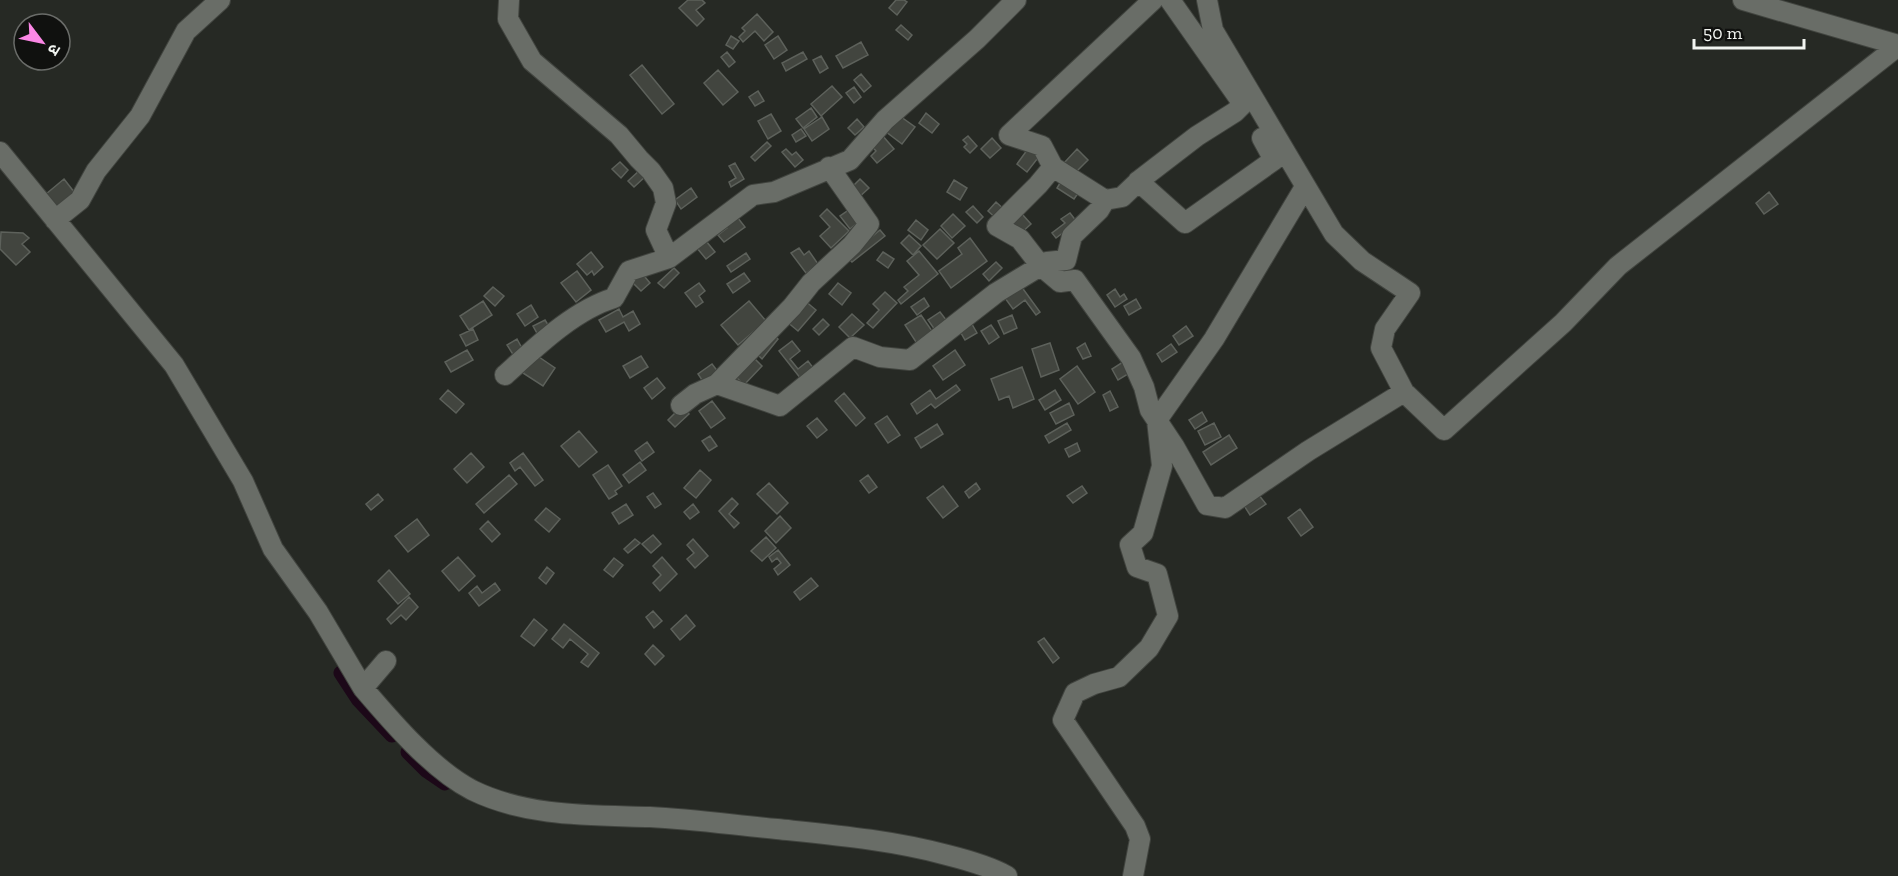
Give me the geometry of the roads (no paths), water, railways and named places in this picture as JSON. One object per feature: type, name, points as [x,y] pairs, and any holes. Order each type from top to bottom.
[{"type":"street","points":[[55,220],[80,200],[96,171],[140,116],[186,31],[220,0]]},
{"type":"street","points":[[508,0],[508,19],[532,61],[620,135],[663,188],[666,203],[656,230],[669,258]]},
{"type":"street","points":[[505,375],[542,341],[599,302],[614,298],[630,270],[669,258],[753,195],[774,192],[850,160],[885,120],[977,39],[1016,0]]},
{"type":"street","points":[[1153,0],[1009,135],[1042,146],[1053,167],[1105,200],[1122,197],[1138,181],[1243,104]]},
{"type":"street","points":[[1138,181],[1185,223],[1274,160],[1243,104],[1170,0]]},
{"type":"street","points":[[1207,0],[1213,30],[1334,234],[1362,261],[1410,293],[1385,329],[1380,348],[1404,392],[1444,430],[1563,323],[1618,266],[1898,46]]},
{"type":"street","points":[[1743,0],[1898,46]]},
{"type":"street","points":[[0,152],[174,365],[243,481],[273,549],[318,612],[363,688],[398,728],[444,770],[469,788],[512,806],[538,811],[680,819],[912,845],[979,864],[1007,876]]},
{"type":"street","points":[[681,405],[695,394],[717,384],[792,307],[811,283],[852,245],[869,224],[829,167]]},
{"type":"street","points":[[1053,167],[997,226],[1020,239],[1041,266],[1060,282],[1075,280],[1131,358],[1144,387],[1150,410],[1207,505],[1225,508],[1308,451],[1404,392]]},
{"type":"street","points":[[1133,876],[1140,839],[1135,826],[1063,720],[1076,693],[1094,684],[1119,677],[1149,648],[1168,616],[1156,574],[1137,567],[1130,545],[1143,532],[1162,466],[1157,420],[1215,339],[1305,187]]},
{"type":"street","points":[[717,384],[780,406],[853,347],[880,357],[910,360],[996,293],[1047,262],[1066,260],[1071,236],[1099,210],[1105,200]]},
{"type":"street","points":[[363,688],[386,661]]},
{"type":"waterway","points":[[341,673],[358,699],[392,735]]},
{"type":"waterway","points":[[408,752],[426,770],[445,783]]}]
